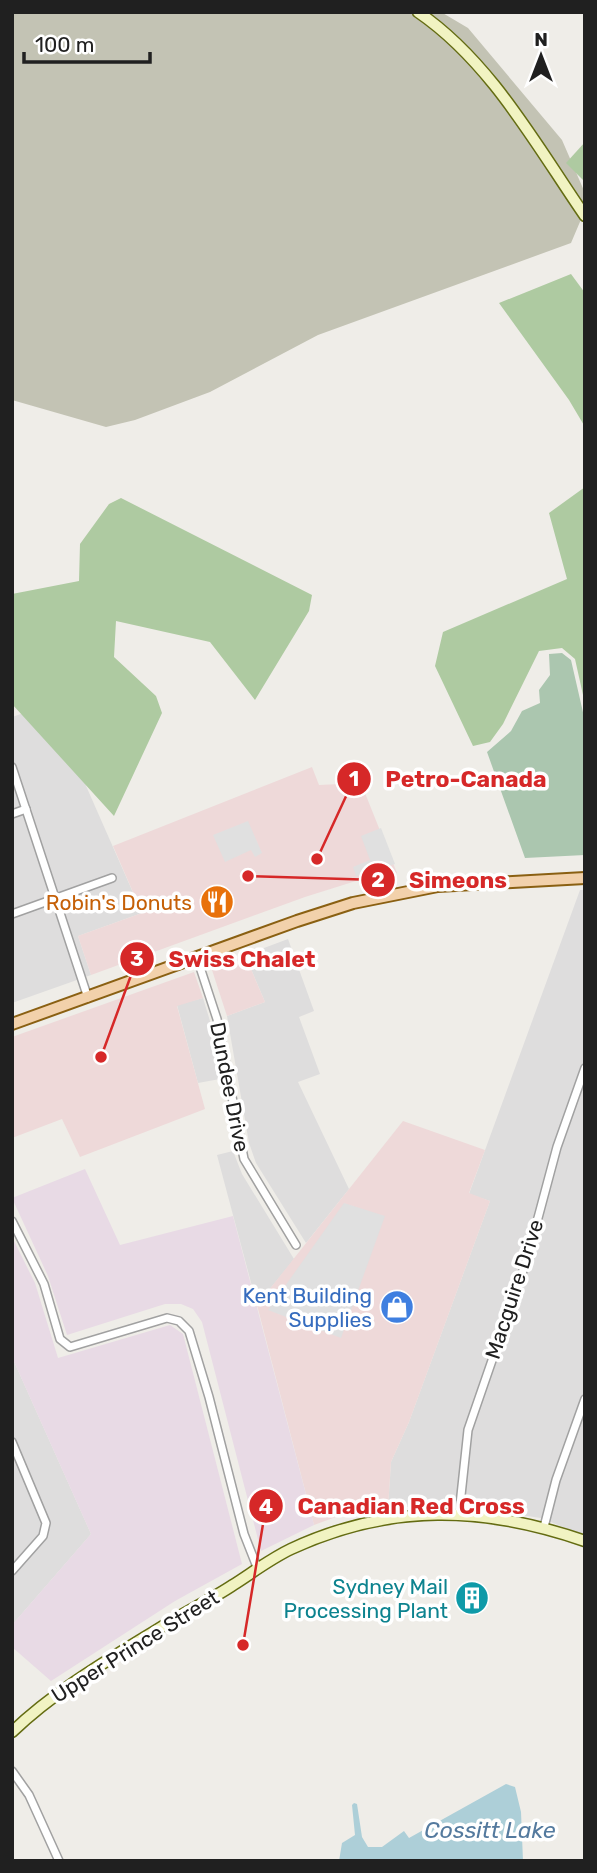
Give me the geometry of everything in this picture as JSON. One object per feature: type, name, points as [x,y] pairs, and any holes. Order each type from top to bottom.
[{"type":"main road","points":[[12,1024],[297,921],[384,896],[447,885],[585,878]]},
{"type":"street","points":[[418,12],[450,36],[482,70],[585,216]]},
{"type":"street","points":[[12,767],[88,998]]},
{"type":"street","points":[[12,814],[26,809]]},
{"type":"street","points":[[12,914],[111,878]]},
{"type":"street","name":"Dundee Drive","points":[[197,958],[217,1019],[244,1159],[296,1245]]},
{"type":"street","name":"Macguire Drive","points":[[459,1514],[471,1418],[527,1259],[556,1147],[585,1068]]},
{"type":"street","points":[[12,1221],[44,1284],[60,1339],[65,1345],[70,1347],[167,1318],[176,1319],[187,1326],[209,1397],[244,1534],[257,1567]]},
{"type":"street","points":[[544,1527],[556,1480],[585,1399]]},
{"type":"street","points":[[12,1571],[43,1536],[46,1526],[13,1445]]},
{"type":"street","name":"Upper Prince Street","points":[[12,1732],[49,1700],[196,1605],[233,1585],[257,1567],[292,1549],[366,1522],[396,1517],[459,1514],[501,1518],[544,1527],[585,1541]]},
{"type":"street","points":[[12,1771],[29,1795],[59,1861]]},
{"type":"shaded area","points":[[12,12],[441,12],[468,28],[562,140],[585,193],[585,210],[571,243],[318,335],[210,392],[135,420],[106,427],[12,400]]},
{"type":"shaded area","points":[[50,704],[142,913],[78,936],[91,975],[12,1003],[12,717]]},
{"type":"shaded area","points":[[312,767],[319,785],[361,783],[397,873],[359,880],[305,897],[91,975],[78,936],[142,913],[113,846]]},
{"type":"shaded area","points":[[248,821],[262,853],[255,857],[251,850],[225,862],[213,835]]},
{"type":"shaded area","points":[[381,828],[395,864],[356,876],[353,867],[370,860],[361,836]]},
{"type":"shaded area","points":[[580,890],[585,890],[585,1536],[541,1518],[466,1507],[388,1507],[391,1462],[409,1422],[490,1201],[469,1194]]},
{"type":"shaded area","points":[[288,939],[314,1011],[299,1017],[320,1074],[298,1082],[349,1189],[306,1243],[256,1163],[249,1143],[227,1016],[265,1002],[245,955]]},
{"type":"shaded area","points":[[245,955],[265,1002],[227,1016],[211,967]]},
{"type":"shaded area","points":[[194,972],[203,998],[177,1006],[205,1109],[80,1157],[62,1119],[12,1138],[12,1037]]},
{"type":"shaded area","points":[[203,998],[210,1021],[220,1079],[198,1083],[177,1005]]},
{"type":"shaded area","points":[[403,1121],[485,1150],[469,1193],[490,1201],[409,1422],[391,1462],[388,1507],[352,1511],[314,1525],[257,1305]]},
{"type":"shaded area","points":[[233,1151],[242,1174],[294,1259],[257,1305],[217,1155]]},
{"type":"shaded area","points":[[85,1169],[120,1245],[233,1216],[314,1525],[261,1551],[202,1322],[193,1309],[181,1304],[165,1304],[67,1335],[48,1276],[12,1198]]},
{"type":"shaded area","points":[[344,1203],[385,1216],[341,1338],[268,1310]]},
{"type":"shaded area","points":[[12,1237],[35,1283],[58,1358],[170,1325],[183,1334],[242,1564],[175,1601],[51,1681],[12,1647],[12,1625],[91,1534],[12,1357]]},
{"type":"shaded area","points":[[12,1357],[91,1534],[12,1625]]},
{"type":"green space","points":[[585,142],[585,182],[566,163]]},
{"type":"green space","points":[[571,274],[585,293],[585,427],[569,400],[499,303]]},
{"type":"green space","points":[[585,487],[585,704],[575,659],[562,648],[539,651],[503,724],[490,742],[473,746],[435,666],[443,632],[567,579],[549,513]]},
{"type":"green space","points":[[121,498],[312,595],[309,611],[255,700],[210,642],[116,621],[114,657],[156,696],[162,713],[114,816],[12,704],[12,594],[79,581],[80,544],[109,504]]},
{"type":"green space","points":[[562,653],[571,660],[585,721],[585,855],[525,858],[487,752],[511,731],[522,711],[540,703],[539,690],[550,675],[549,654]]},
{"type":"water","name":"Cossitt Lake","points":[[506,1784],[515,1787],[521,1812],[523,1861],[339,1861],[342,1843],[355,1835],[354,1803],[357,1804],[362,1837],[368,1847],[382,1847],[404,1831],[409,1838]]},
{"type":"place","name":"Petro-Canada","points":[[317,859]]},
{"type":"place","name":"Simeons","points":[[248,876]]},
{"type":"place","name":"Robin's Donuts","points":[[217,902]]},
{"type":"place","name":"Swiss Chalet","points":[[101,1057]]},
{"type":"place","name":"Kent Building Supplies","points":[[397,1307]]},
{"type":"place","name":"Sydney Mail Processing Plant","points":[[472,1598]]},
{"type":"place","name":"Canadian Red Cross","points":[[243,1645]]}]
